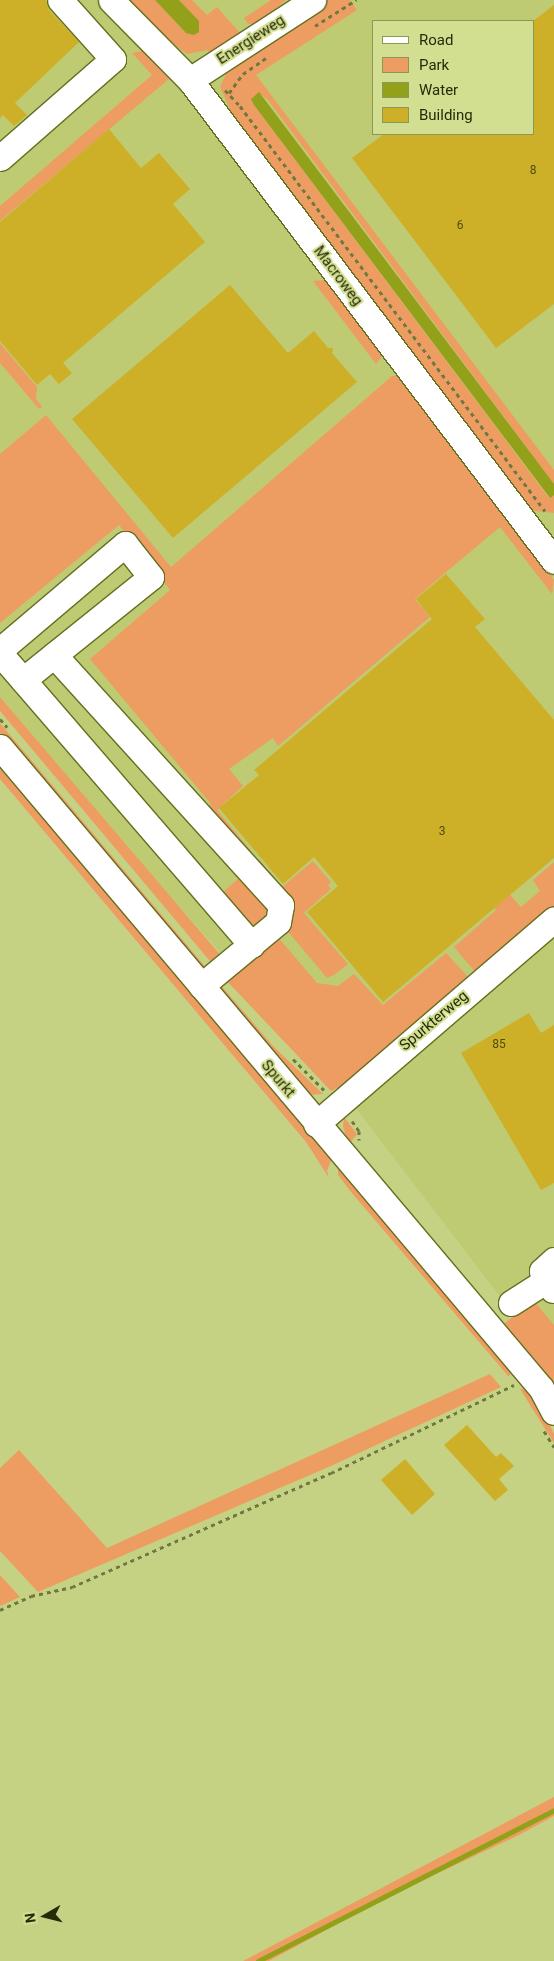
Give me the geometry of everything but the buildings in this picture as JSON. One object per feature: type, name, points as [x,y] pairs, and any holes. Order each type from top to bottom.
[{"type":"street","points":[[0,158],[113,59],[60,0]]},
{"type":"street","name":"Macroweg","points":[[111,0],[190,80],[554,561]]},
{"type":"street","name":"Energieweg","points":[[190,80],[313,0]]},
{"type":"street","points":[[0,650],[125,544],[151,577],[23,680]]},
{"type":"street","points":[[0,654],[252,945]]},
{"type":"street","points":[[54,655],[281,905],[278,922],[201,986]]},
{"type":"street","name":"Spurkt","points":[[0,747],[316,1124],[529,1374],[553,1405]]},
{"type":"street","name":"Spurkterweg","points":[[316,1124],[554,919]]},
{"type":"street","points":[[511,1303],[552,1277]]},
{"type":"path","points":[[308,31],[356,0]]},
{"type":"path","points":[[229,93],[243,74],[267,57]]},
{"type":"path","points":[[0,1610],[31,1596],[72,1587],[331,1473],[498,1394],[529,1374]]},
{"type":"shaded area","points":[[0,0],[554,0],[554,1367],[338,1085],[0,705]]},
{"type":"green space","points":[[126,0],[155,0],[186,33],[199,21],[179,0],[192,0],[207,15],[217,7],[240,33],[210,54],[208,50],[187,54],[172,43],[170,45]]},
{"type":"green space","points":[[271,0],[286,0],[258,24],[248,24],[244,18]]},
{"type":"green space","points":[[326,0],[350,0],[357,10],[256,75],[554,470],[554,484],[268,100],[259,93],[251,99],[549,498],[554,495],[554,513],[527,510],[228,112],[231,111],[220,87],[228,69],[240,55]]},
{"type":"green space","points":[[142,51],[169,79],[0,221],[0,206],[152,75],[132,53]]},
{"type":"green space","points":[[326,280],[383,355],[376,364],[313,281]]},
{"type":"green space","points":[[0,343],[37,387],[36,399],[42,407],[39,409],[0,363]]},
{"type":"green space","points":[[399,375],[554,580],[552,594],[500,527],[445,573],[415,599],[430,617],[278,746],[273,738],[229,769],[243,786],[217,810],[251,851],[248,853],[204,811],[211,804],[90,659],[170,590],[119,525],[0,623],[0,454],[46,415],[171,567],[392,376]]},
{"type":"green space","points":[[0,697],[223,958],[214,966],[0,711]]},
{"type":"green space","points":[[0,723],[208,970],[200,972],[0,737]]},
{"type":"green space","points":[[0,768],[332,1158],[327,1171],[329,1178],[306,1142],[0,779]]},
{"type":"green space","points":[[259,859],[282,887],[313,861],[331,882],[328,885],[331,889],[304,913],[348,964],[334,975],[327,978],[285,928],[254,863]]},
{"type":"green space","points":[[554,862],[554,906],[476,973],[454,947],[496,910],[479,889],[494,877],[521,907],[540,891],[533,880]]},
{"type":"green space","points":[[241,876],[267,905],[268,912],[262,927],[249,927],[221,894]]},
{"type":"green space","points":[[277,936],[317,983],[338,986],[354,974],[383,1005],[446,953],[469,978],[341,1086],[331,1091],[224,978]]},
{"type":"green space","points":[[219,983],[273,1046],[323,1094],[310,1095],[217,991]]},
{"type":"green space","points":[[344,1117],[357,1134],[348,1146],[343,1126]]},
{"type":"green space","points":[[338,1165],[511,1371],[509,1377],[351,1192],[338,1175]]},
{"type":"green space","points":[[533,1300],[554,1325],[554,1394],[500,1327]]},
{"type":"green space","points":[[490,1374],[501,1387],[331,1466],[38,1592],[0,1551],[0,1468],[19,1450],[107,1548]]},
{"type":"green space","points":[[520,1389],[530,1390],[540,1405],[554,1434],[554,1443]]},
{"type":"green space","points":[[0,1575],[20,1597],[0,1606]]},
{"type":"green space","points":[[554,1797],[554,1816],[519,1835],[389,1896],[269,1961],[243,1961]]},
{"type":"water","points":[[155,0],[179,0],[199,21],[199,32],[194,35],[186,33]]},
{"type":"water","points":[[259,92],[554,484],[554,495],[550,498],[254,105],[251,99]]},
{"type":"waterway","points":[[258,1961],[554,1810]]}]
